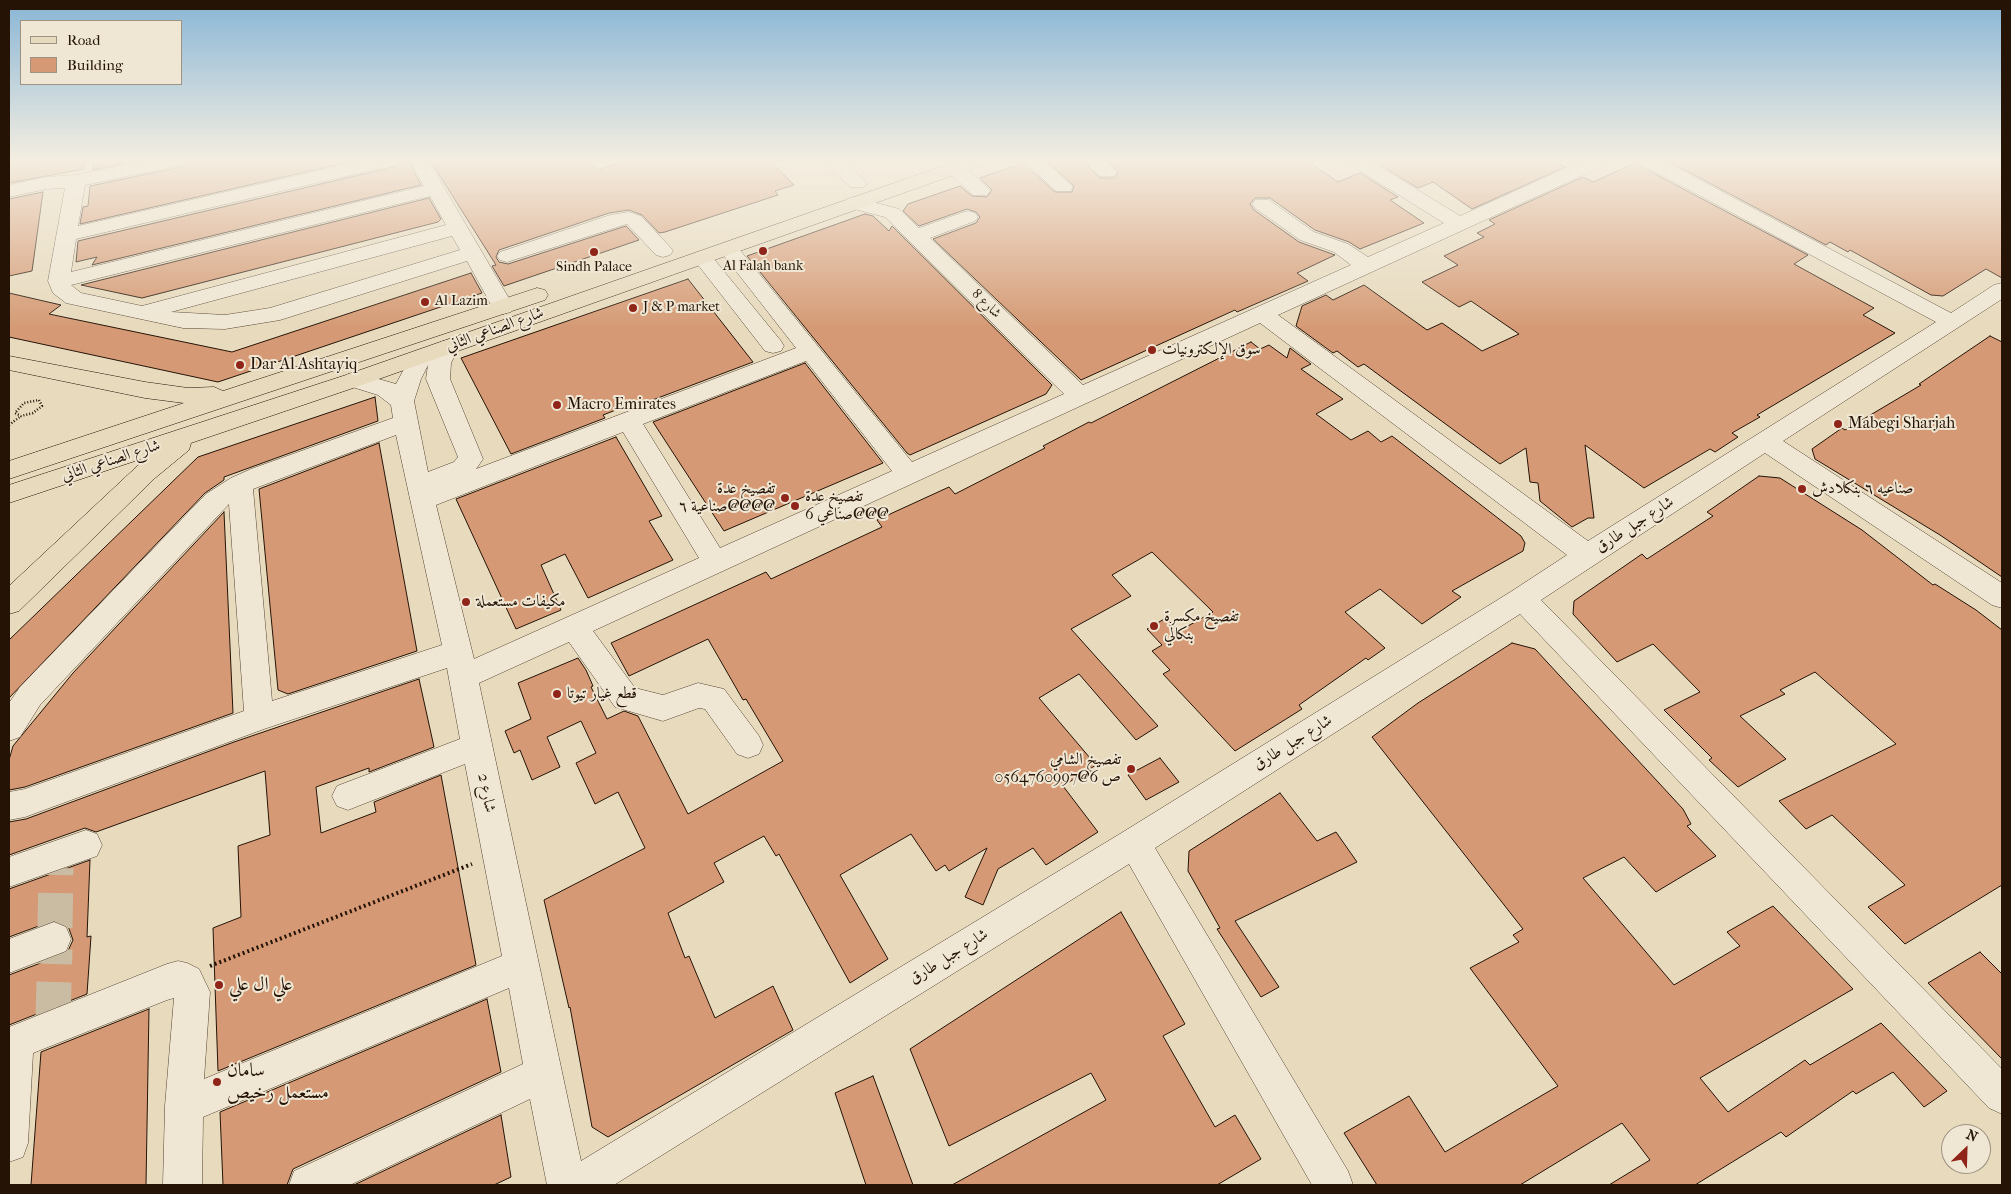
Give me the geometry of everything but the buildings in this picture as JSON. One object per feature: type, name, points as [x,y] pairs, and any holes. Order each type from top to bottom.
[{"type":"main road","name":"شارع الصناعي الثاني","points":[[9,470],[503,307],[663,251],[780,216]]},
{"type":"main road","name":"شارع الصناعي الثاني","points":[[9,494],[421,357],[728,248],[803,216]]},
{"type":"main road","points":[[9,363],[166,394],[188,396],[245,393]]},
{"type":"main road","points":[[9,603],[146,472],[190,435]]},
{"type":"street","points":[[70,216],[59,281],[61,288],[74,298],[183,321],[225,322],[272,315],[472,253]]},
{"type":"street","points":[[67,235],[150,216]]},
{"type":"street","points":[[59,281],[326,216]]},
{"type":"street","points":[[451,216],[503,307]]},
{"type":"street","name":"شارع 8","points":[[895,216],[1080,396]]},
{"type":"street","points":[[1278,216],[1307,236],[1341,248],[1367,266]]},
{"type":"street","points":[[1446,216],[1459,224]]},
{"type":"street","points":[[9,806],[25,803],[260,718],[460,664],[574,627],[1474,216]]},
{"type":"street","points":[[1753,216],[1952,322]]},
{"type":"street","points":[[917,236],[968,217]]},
{"type":"street","points":[[507,256],[616,219],[629,218],[634,220],[663,251]]},
{"type":"street","points":[[142,312],[458,228]]},
{"type":"street","points":[[728,248],[908,474]]},
{"type":"street","points":[[702,257],[773,346]]},
{"type":"street","points":[[341,259],[352,290]]},
{"type":"street","name":"شارع جبل طارق","points":[[578,1185],[1134,843],[1522,599],[1587,555],[2002,290]]},
{"type":"street","points":[[1262,314],[1587,555]]},
{"type":"street","points":[[420,492],[463,468],[471,459],[438,379],[440,363],[448,347]]},
{"type":"street","points":[[420,492],[629,421],[810,351]]},
{"type":"street","name":"شارع 2","points":[[421,357],[409,379],[404,412],[420,492],[460,664],[566,1185]]},
{"type":"street","points":[[9,728],[30,696],[215,501],[240,484],[404,412],[386,389],[354,380]]},
{"type":"street","points":[[629,421],[715,562]]},
{"type":"street","points":[[1765,441],[2002,597]]},
{"type":"street","points":[[240,484],[260,718]]},
{"type":"street","points":[[1522,599],[2002,1095]]},
{"type":"street","points":[[574,627],[625,698],[662,708],[698,695],[714,698],[748,746]]},
{"type":"street","points":[[348,796],[477,746]]},
{"type":"street","points":[[1134,843],[1334,1185]]},
{"type":"street","points":[[9,872],[56,862],[86,845]]},
{"type":"street","points":[[9,956],[55,939]]},
{"type":"street","points":[[184,1106],[520,966]]},
{"type":"street","points":[[9,1143],[12,1044],[53,1022],[167,982],[178,979],[187,981],[191,986],[192,992],[184,1106],[183,1185]]},
{"type":"street","points":[[308,1185],[542,1074]]},
{"type":"path","points":[[9,426],[21,416],[39,410],[42,402],[35,400],[19,406],[15,412],[21,416]]},
{"type":"path","points":[[187,981],[212,965],[498,854]]},
{"type":"tunnel","points":[[55,928],[56,868]]},
{"type":"tunnel","points":[[53,1017],[55,949]]},
{"type":"place","name":"Al Falah bank","points":[[763,251]]},
{"type":"place","name":"Sindh Palace","points":[[594,252]]},
{"type":"place","name":"Al Lazim","points":[[425,302]]},
{"type":"place","name":"J & P market","points":[[633,308]]},
{"type":"place","name":"سوق الإلكترونيات","points":[[1152,350]]},
{"type":"place","name":"Dar Al Ashtayiq","points":[[240,365]]},
{"type":"place","name":"Macro Emirates","points":[[557,405]]},
{"type":"place","name":"Mabegi Sharjah","points":[[1838,424]]},
{"type":"place","name":"صناعيه ٦ بنكلادش","points":[[1802,489]]},
{"type":"place","name":"تفصيخ عدة صناعية ٦@@@@","points":[[785,498]]},
{"type":"place","name":"تفصيخ عدة صناعي 6@@@","points":[[795,506]]},
{"type":"place","name":"مكيفات مستعملة","points":[[466,602]]},
{"type":"place","name":"تفصيخ مكسرة بنكالي","points":[[1154,626]]},
{"type":"place","name":"قطع غيار تيوتا","points":[[557,694]]},
{"type":"place","name":"تفصيخ الشامي ص 6@0564760997","points":[[1131,769]]},
{"type":"place","name":"علي ال علي","points":[[219,985]]},
{"type":"place","name":"سامان مستعمل رخيص","points":[[217,1082]]}]
